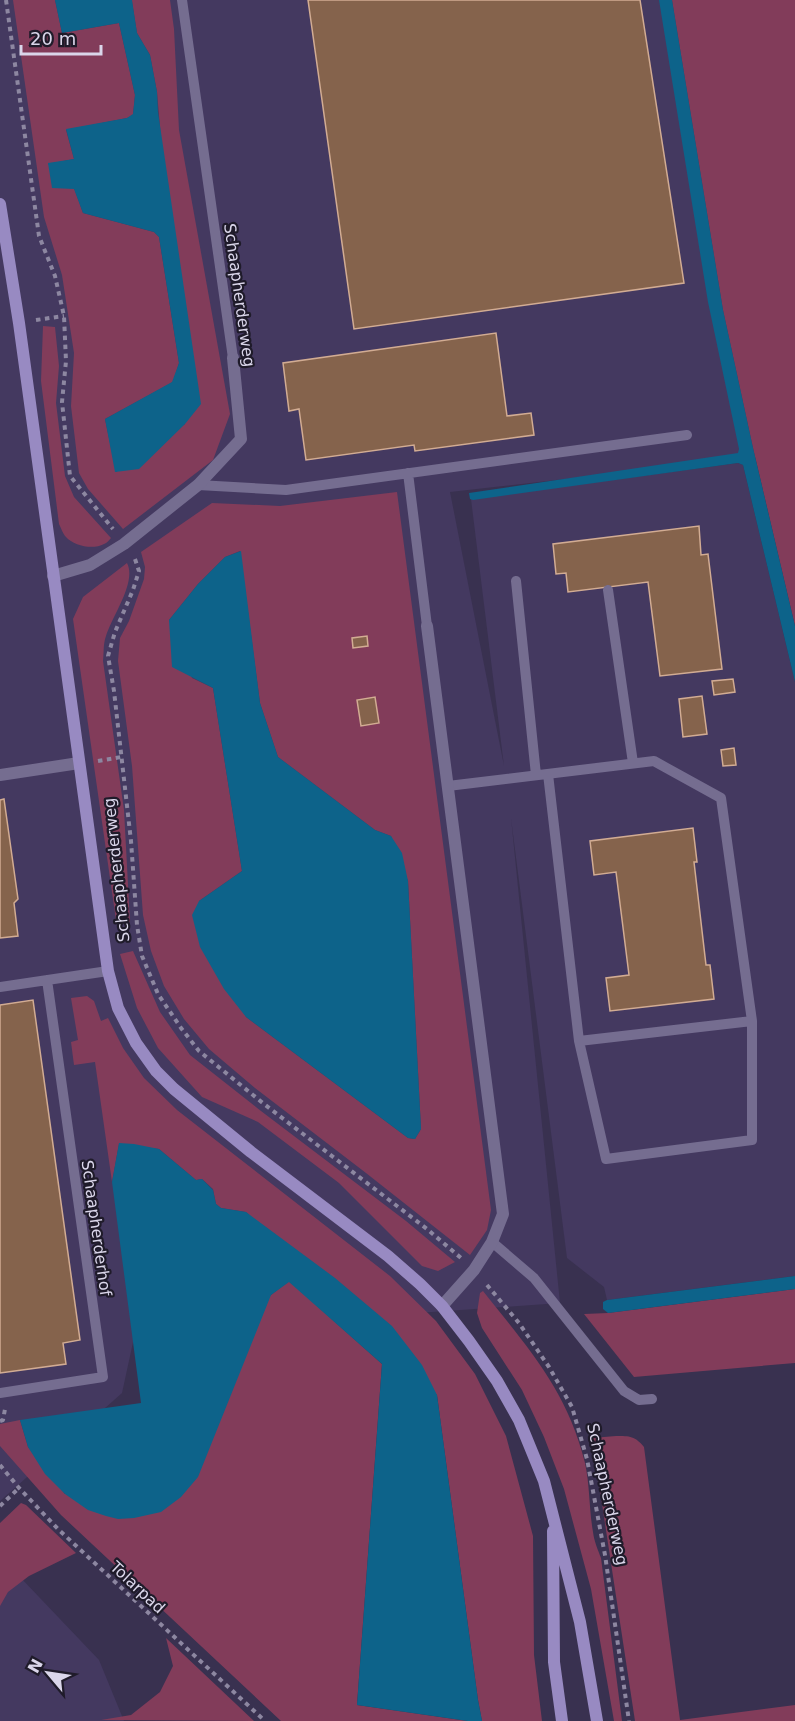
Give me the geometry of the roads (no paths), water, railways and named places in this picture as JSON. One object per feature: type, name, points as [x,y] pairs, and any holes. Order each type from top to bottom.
[{"type":"street","name":"Schaapherderweg","points":[[0,204],[2,234],[19,323],[108,971],[118,1008],[136,1043],[156,1071],[174,1089],[251,1152],[388,1256],[420,1284],[442,1306],[496,1381],[519,1420],[544,1480],[580,1622],[597,1721]]},
{"type":"street","name":"Schaapherderweg","points":[[53,576],[90,564],[124,544],[198,485],[240,439],[233,358]]},
{"type":"street","points":[[427,626],[503,1214],[492,1242],[474,1270],[442,1306]]},
{"type":"street","points":[[0,775],[79,763]]},
{"type":"street","name":"Schaapherderweg","points":[[552,1510],[554,1662],[562,1721]]},
{"type":"lane","name":"Schaapherderweg","points":[[182,0],[233,358]]},
{"type":"lane","points":[[198,485],[286,490],[687,435]]},
{"type":"lane","points":[[408,473],[427,626]]},
{"type":"lane","points":[[516,581],[536,775]]},
{"type":"lane","points":[[608,590],[633,763]]},
{"type":"lane","points":[[448,786],[654,761],[721,798],[752,1021],[752,1140],[606,1159],[579,1041],[548,774]]},
{"type":"lane","points":[[0,987],[108,971]]},
{"type":"lane","name":"Schaapherderhof","points":[[0,1393],[104,1377],[47,980]]},
{"type":"lane","points":[[579,1041],[752,1021]]},
{"type":"lane","points":[[492,1242],[534,1278],[624,1391],[639,1400],[652,1399]]},
{"type":"water","points":[[55,0],[132,0],[137,33],[150,55],[157,92],[158,112],[201,404],[185,424],[139,469],[115,472],[105,419],[172,382],[179,363],[159,237],[154,232],[83,213],[74,189],[52,188],[48,163],[74,159],[66,129],[127,118],[133,114],[135,95],[119,23],[62,33]]},
{"type":"water","points":[[659,0],[672,0],[723,310],[795,626],[795,682],[743,465],[738,463],[470,499],[469,493],[738,453],[708,302]]},
{"type":"water","points":[[241,551],[260,703],[278,757],[375,830],[391,836],[402,853],[408,881],[421,1129],[415,1139],[408,1138],[246,1017],[224,989],[200,947],[192,915],[199,901],[242,871],[213,688],[172,667],[169,620],[198,584],[225,557]]},
{"type":"water","points":[[119,1143],[159,1149],[196,1180],[202,1179],[213,1190],[216,1204],[221,1208],[246,1212],[335,1278],[392,1326],[422,1365],[437,1395],[482,1721],[357,1705],[382,1364],[289,1282],[271,1295],[198,1477],[181,1497],[161,1512],[118,1519],[88,1510],[65,1494],[45,1474],[28,1447],[20,1420],[141,1403],[112,1182]]},
{"type":"water","points":[[795,1276],[795,1289],[608,1313],[603,1309],[603,1302],[607,1300]]}]
